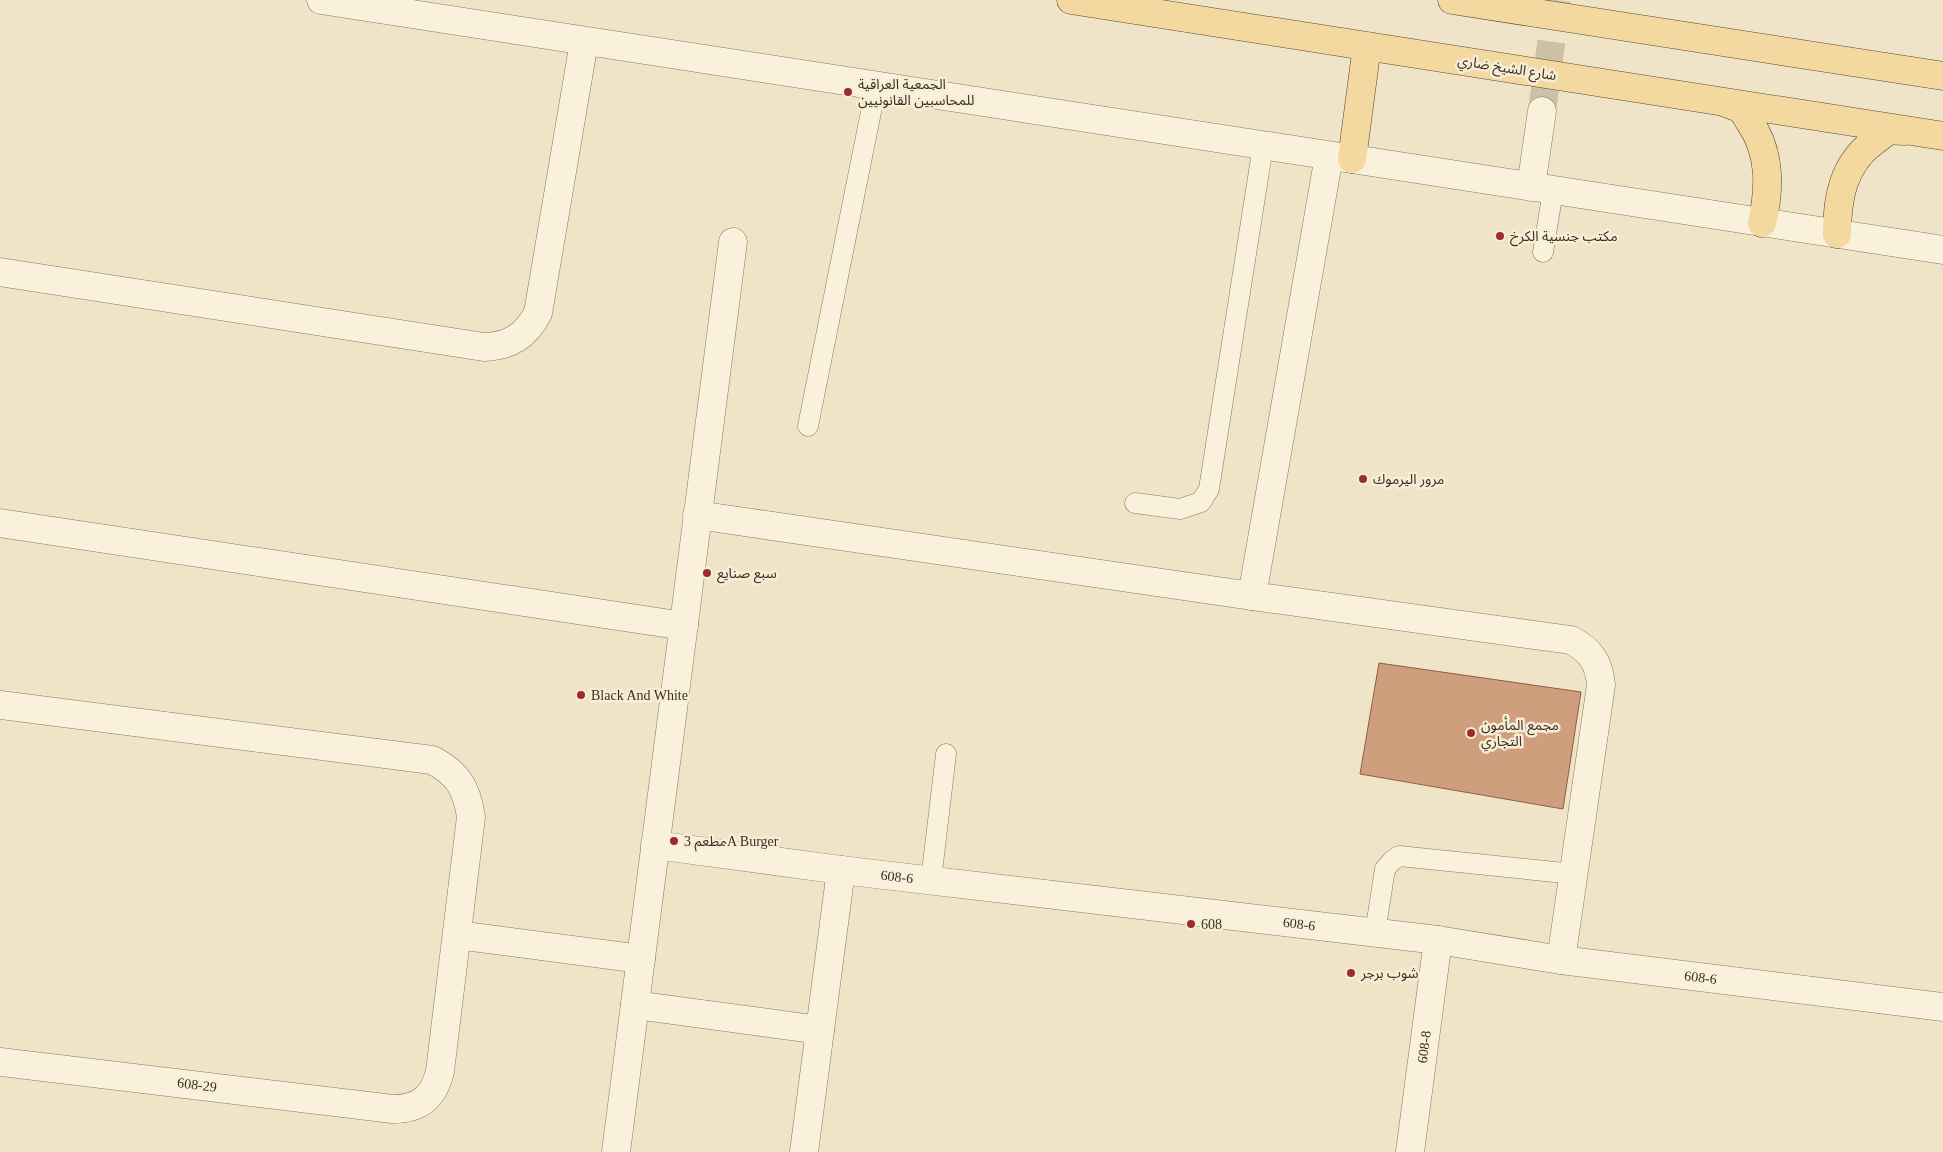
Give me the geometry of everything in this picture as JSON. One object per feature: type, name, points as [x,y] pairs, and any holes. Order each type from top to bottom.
[{"type":"main road","name":"شارع الشيخ ضاري","points":[[1070,0],[1943,136]]},
{"type":"main road","points":[[1452,0],[1943,76]]},
{"type":"main road","points":[[1340,158],[1368,46]]},
{"type":"main road","points":[[1722,101],[1741,109],[1755,129],[1764,151],[1768,199],[1762,223]]},
{"type":"main road","points":[[1837,234],[1837,210],[1842,187],[1852,165],[1868,146],[1887,132],[1908,130]]},
{"type":"street","points":[[321,0],[1943,250]]},
{"type":"street","points":[[0,272],[484,347],[498,346],[511,342],[523,335],[538,313],[584,42]]},
{"type":"street","points":[[1542,111],[1542,189]]},
{"type":"street","points":[[1252,596],[1340,158]]},
{"type":"street","points":[[616,1152],[733,242]]},
{"type":"street","points":[[698,516],[1571,640],[1584,647],[1593,657],[1599,670],[1601,685],[1561,960]]},
{"type":"street","points":[[0,522],[684,626]]},
{"type":"street","name":"608-29","points":[[0,705],[432,760],[455,775],[469,800],[472,817],[437,1084],[429,1096],[419,1104],[406,1109],[393,1109],[0,1062]]},
{"type":"street","name":"608-6","points":[[655,846],[841,870],[1438,940],[1561,960],[1943,1007]]},
{"type":"street","points":[[804,1152],[841,870]]},
{"type":"street","points":[[457,935],[641,959]]},
{"type":"street","name":"608-8","points":[[1410,1152],[1438,940]]},
{"type":"street","points":[[635,1005],[820,1030]]},
{"type":"lane","points":[[808,426],[876,87]]},
{"type":"lane","points":[[1134,503],[1180,509],[1201,502],[1208,489],[1263,146]]},
{"type":"lane","points":[[1542,189],[1543,252]]},
{"type":"lane","points":[[931,880],[946,754]]},
{"type":"lane","points":[[1375,933],[1385,869],[1399,856],[1574,874]]},
{"type":"building","name":"مجمع المأمون التجاري","points":[[1379,663],[1581,692],[1563,809],[1360,774]]},
{"type":"tunnel","points":[[1542,111],[1557,0]]},
{"type":"place","name":"الجمعية العراقية للمحاسبين القانونيين","points":[[848,92]]},
{"type":"place","name":"مكتب جنسية الكرخ","points":[[1500,236]]},
{"type":"place","name":"مرور اليرموك","points":[[1363,479]]},
{"type":"place","name":"سبع صنايع","points":[[707,573]]},
{"type":"place","name":"Black And White","points":[[581,695]]},
{"type":"place","name":"مجمع المأمون التجاري","points":[[1471,733]]},
{"type":"place","name":"مطعم 3A Burger","points":[[674,841]]},
{"type":"place","name":"608","points":[[1191,924]]},
{"type":"place","name":"شوب برجر","points":[[1351,973]]}]
